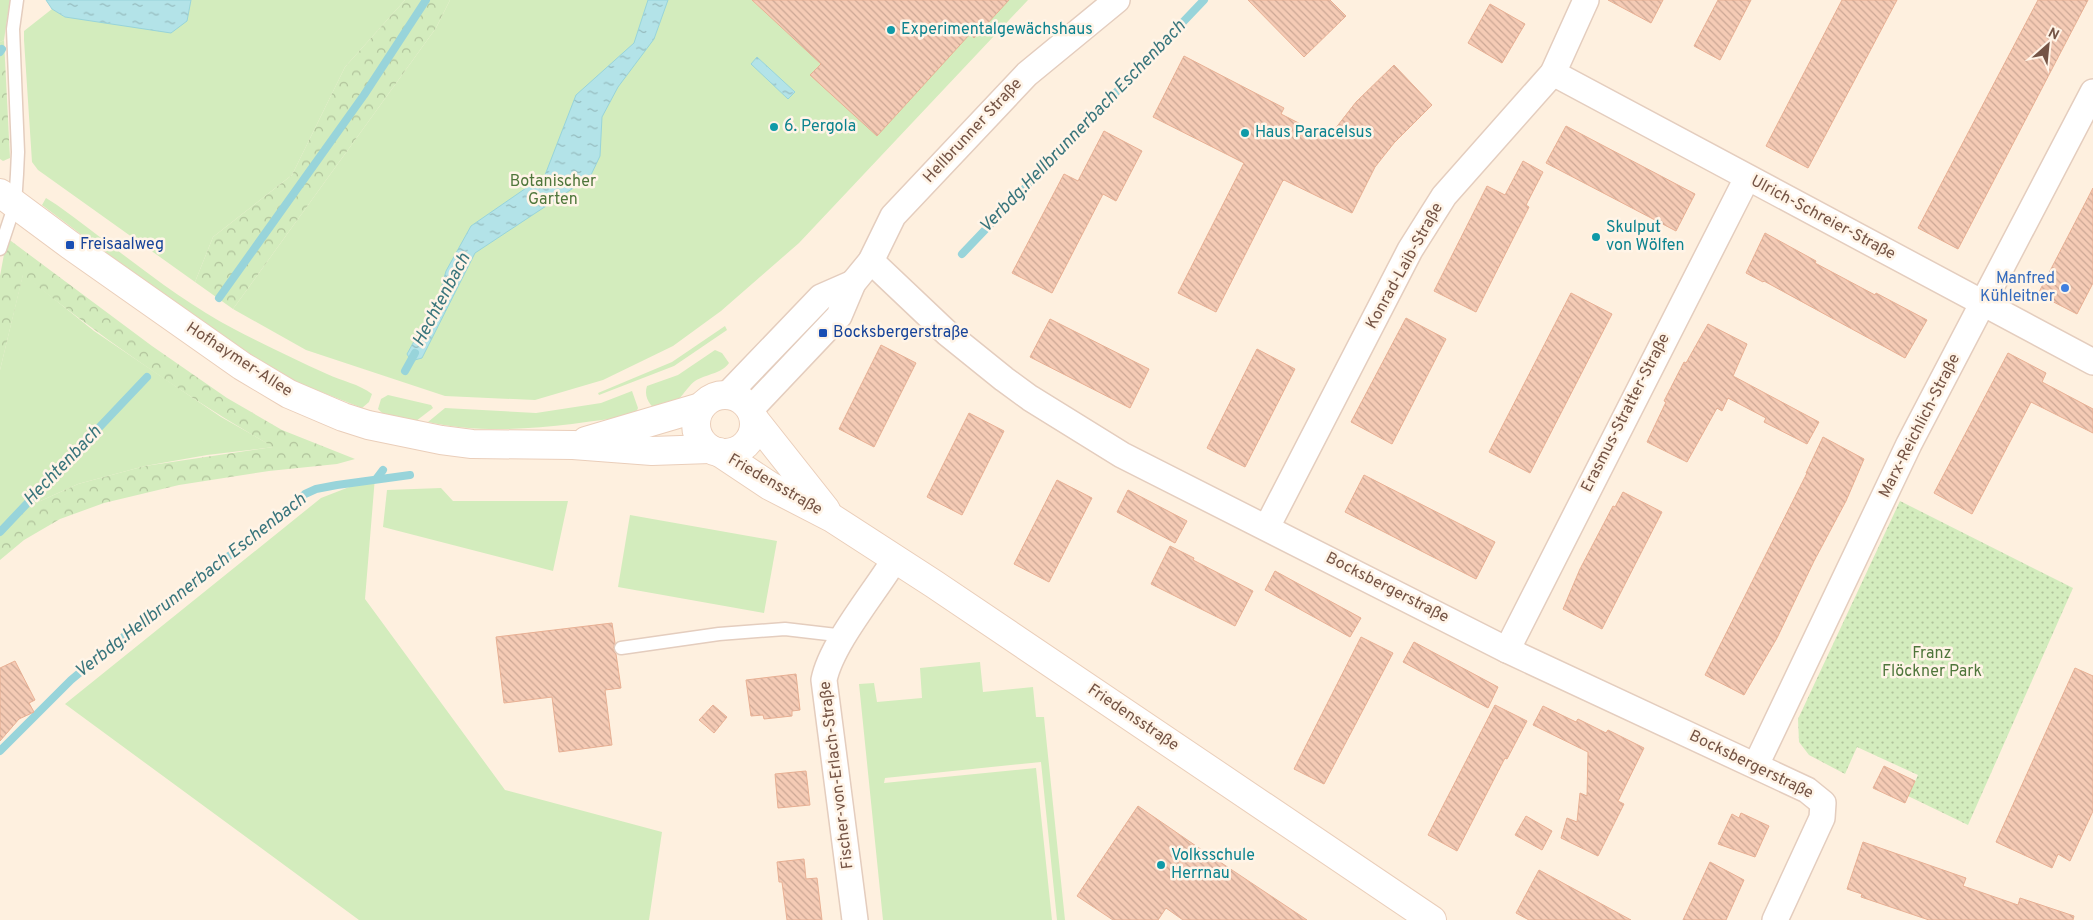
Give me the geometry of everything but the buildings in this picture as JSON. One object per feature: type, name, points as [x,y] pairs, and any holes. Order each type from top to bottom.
[{"type":"street","name":"Hellbrunner Straße","points":[[752,415],[839,316],[853,283],[871,261],[893,216],[1027,74],[1117,0]]},
{"type":"street","name":"Konrad-Laib-Straße","points":[[1267,527],[1410,250],[1444,196],[1553,73],[1586,0]]},
{"type":"street","name":"Ulrich-Schreier-Straße","points":[[1553,73],[2093,362]]},
{"type":"street","name":"Marx-Reichlich-Straße","points":[[1756,765],[1909,444],[2093,92]]},
{"type":"street","name":"Erasmus-Stratter-Straße","points":[[1507,650],[1747,178]]},
{"type":"street","name":"Hofhaymer-Allee","points":[[7,199],[213,347],[266,381],[316,406],[368,425],[441,440],[507,446],[573,445],[652,451],[715,450]]},
{"type":"street","name":"Bocksbergerstraße","points":[[871,261],[947,333],[1030,398],[1122,455],[1507,650],[1808,790],[1823,803],[1822,818],[1775,920]]},
{"type":"street","name":"Hellbrunner Straße","points":[[727,395],[821,296],[853,283]]},
{"type":"street","points":[[727,395],[736,397],[744,402],[752,415],[754,428],[745,444],[728,453],[715,450],[703,443],[696,425],[697,415],[701,407],[708,400],[717,396],[727,395]]},
{"type":"street","name":"Hofhaymer-Allee","points":[[573,445],[701,407]]},
{"type":"street","name":"Friedensstraße","points":[[752,415],[832,518]]},
{"type":"street","name":"Friedensstraße","points":[[715,450],[770,486],[832,518],[895,559],[1032,649],[1432,920]]},
{"type":"street","name":"Fischer-von-Erlach-Straße","points":[[854,920],[824,680],[826,668],[895,559]]},
{"type":"lane","points":[[0,249],[7,199],[18,152],[13,29],[17,0]]},
{"type":"lane","points":[[620,648],[719,634],[785,629],[845,636]]},
{"type":"green space","points":[[0,0],[10,0],[4,40],[0,42]]},
{"type":"green space","points":[[191,0],[405,0],[345,67],[292,175],[213,237],[195,282],[38,170],[32,162],[24,40],[24,31],[52,9],[65,17],[186,21]]},
{"type":"green space","points":[[405,0],[450,0],[436,28],[233,309],[195,282],[213,237],[292,175],[345,67]]},
{"type":"green space","name":"Botanischer Garten","points":[[450,0],[1028,0],[799,243],[721,311],[673,346],[603,380],[535,400],[445,396],[306,350],[233,309],[436,28]]},
{"type":"green space","points":[[4,40],[10,158],[3,161],[0,159],[0,42]]},
{"type":"green space","points":[[46,198],[166,287],[211,316],[292,358],[362,388],[372,394],[369,402],[362,408],[296,382],[259,361],[135,275],[42,205]]},
{"type":"green space","points":[[7,238],[152,346],[227,398],[282,430],[355,459],[337,464],[269,471],[179,485],[104,503],[60,519],[24,540],[0,560],[0,527],[25,508],[78,484],[145,466],[273,447],[145,366],[23,275],[0,370],[0,276]]},
{"type":"green space","points":[[23,274],[94,331],[221,417],[274,447],[207,455],[145,466],[78,484],[25,508],[0,527],[0,370]]},
{"type":"green space","points":[[725,326],[727,330],[674,366],[599,395],[598,393],[672,362]]},
{"type":"green space","points":[[715,350],[722,353],[729,363],[726,367],[695,381],[674,404],[655,409],[653,407],[646,396],[647,386],[678,375]]},
{"type":"green space","points":[[632,391],[638,408],[635,415],[558,426],[506,429],[480,429],[428,422],[445,408],[536,413],[601,403]]},
{"type":"green space","points":[[388,395],[431,405],[433,408],[416,421],[382,413],[378,409],[381,399]]},
{"type":"green space","points":[[375,477],[365,599],[505,790],[662,832],[649,920],[359,920],[65,704],[321,498]]},
{"type":"green space","points":[[441,488],[453,501],[568,501],[553,571],[383,527],[387,490]]},
{"type":"green space","name":"Franz Flöckner Park","points":[[1900,501],[2073,588],[1968,825],[1908,796],[1918,775],[1857,747],[1845,774],[1809,755],[1799,742],[1798,719]]},
{"type":"green space","points":[[630,515],[777,541],[764,613],[618,587]]},
{"type":"green space","points":[[980,662],[983,692],[1033,687],[1036,717],[1044,717],[1065,920],[1057,920],[1041,762],[885,778],[884,783],[1036,768],[1052,920],[883,920],[859,684],[874,683],[877,702],[922,698],[920,668]]},
{"type":"water","points":[[46,0],[191,0],[187,21],[171,33],[65,17],[52,9]]},
{"type":"water","points":[[648,0],[668,0],[654,39],[618,87],[602,117],[600,156],[590,177],[475,253],[422,358],[411,361],[407,354],[439,296],[446,271],[471,226],[545,175],[576,95],[634,43]]},
{"type":"water","points":[[757,57],[795,92],[788,99],[751,64]]},
{"type":"waterway","name":"Hechtenbach","points":[[219,298],[364,95],[426,0]]},
{"type":"waterway","name":"Verbdg.Hellbrunnerbach Eschenbach","points":[[962,254],[1204,0]]},
{"type":"waterway","name":"Hechtenbach","points":[[405,371],[415,353]]},
{"type":"waterway","name":"Hechtenbach","points":[[0,532],[147,377]]},
{"type":"waterway","name":"Verbdg.Hellbrunnerbach Eschenbach","points":[[377,478],[383,470]]},
{"type":"waterway","name":"Verbdg.Hellbrunnerbach Eschenbach","points":[[0,751],[71,680],[113,645],[272,523],[305,494],[316,489],[337,485],[410,475]]},
{"type":"place","name":"Experimentalgewächshaus","points":[[891,30]]},
{"type":"place","name":"6. Pergola","points":[[774,127]]},
{"type":"place","name":"Haus Paracelsus","points":[[1245,133]]},
{"type":"place","name":"Skulput von Wölfen","points":[[1596,237]]},
{"type":"place","name":"Freisaalweg","points":[[70,245]]},
{"type":"place","name":"Manfred Kühleitner","points":[[2065,288]]},
{"type":"place","name":"Bocksbergerstraße","points":[[823,333]]},
{"type":"place","name":"Volksschule Herrnau","points":[[1161,865]]}]
